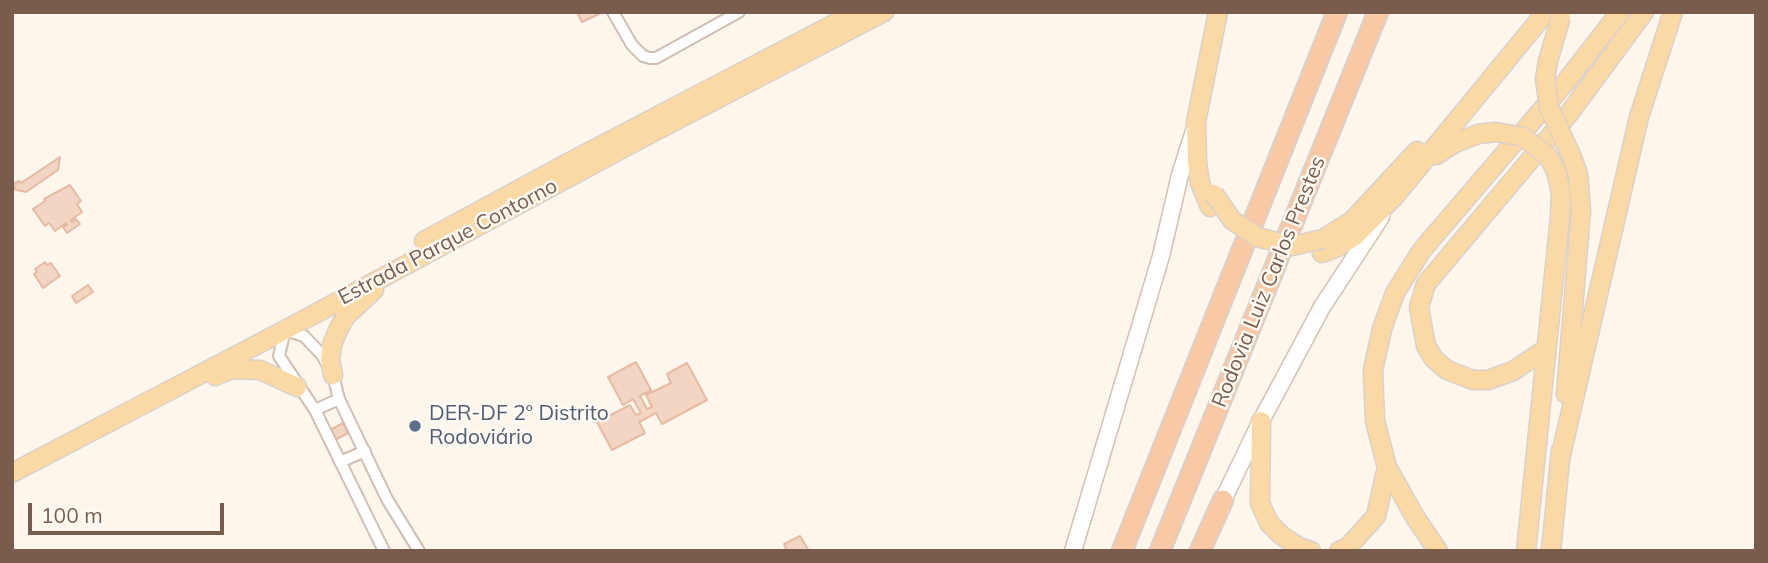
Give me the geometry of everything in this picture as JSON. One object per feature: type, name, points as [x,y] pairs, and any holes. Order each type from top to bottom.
[{"type":"highway","name":"Rodovia Luiz Carlos Prestes","points":[[1122,551],[1337,12]]},
{"type":"highway","name":"Rodovia Luiz Carlos Prestes","points":[[1160,551],[1378,12]]},
{"type":"highway","points":[[1200,551],[1223,500]]},
{"type":"highway","points":[[1114,551],[1131,529]]},
{"type":"main road","name":"Estrada Parque Contorno","points":[[12,460],[75,430],[307,307],[840,17],[857,12]]},
{"type":"main road","name":"Estrada Parque Contorno","points":[[12,473],[884,12]]},
{"type":"main road","points":[[1073,551],[1161,256],[1196,122],[1218,12]]},
{"type":"main road","points":[[1438,551],[1387,467],[1375,421],[1373,370],[1377,343],[1395,293],[1422,250],[1565,83],[1620,12]]},
{"type":"main road","points":[[1546,349],[1513,371],[1488,380],[1473,380],[1447,370],[1434,359],[1426,346],[1419,307],[1426,284],[1569,115],[1643,12]]},
{"type":"main road","points":[[1560,459],[1639,117],[1674,12]]},
{"type":"main road","points":[[1552,551],[1581,211],[1578,174],[1549,107],[1545,79],[1557,14]]},
{"type":"main road","points":[[1322,246],[1339,247],[1355,236],[1394,197],[1463,114],[1557,14]]},
{"type":"main road","points":[[1210,54],[1206,158],[1212,201]]},
{"type":"main road","points":[[1196,122],[1196,162],[1200,183],[1235,234],[1266,251],[1297,256],[1322,246],[1353,220],[1426,142],[1463,114]]},
{"type":"main road","points":[[1419,167],[1455,143],[1478,134],[1496,132],[1523,137],[1533,143],[1548,156],[1556,171],[1561,193],[1560,216],[1527,551]]},
{"type":"main road","points":[[1210,551],[1223,500],[1261,421],[1322,307],[1394,197]]},
{"type":"main road","points":[[333,375],[330,359],[332,345],[346,316],[405,265]]},
{"type":"main road","points":[[253,335],[285,330],[289,322],[307,307]]},
{"type":"main road","points":[[88,434],[127,421],[220,373],[233,369],[260,370],[297,387]]},
{"type":"main road","points":[[1261,421],[1259,503],[1269,523],[1282,536],[1311,551]]},
{"type":"main road","points":[[1339,551],[1348,547],[1376,516],[1387,467]]},
{"type":"street","points":[[613,12],[632,45],[643,56],[656,58],[739,12]]},
{"type":"street","points":[[384,551],[315,410],[297,387],[279,356],[285,330],[304,336],[314,345],[333,375],[339,399],[387,499],[419,551]]},
{"type":"street","points":[[315,410],[339,399]]},
{"type":"street","points":[[340,462],[365,451]]},
{"type":"building","points":[[577,12],[598,12],[599,14],[582,22]]},
{"type":"building","points":[[60,157],[58,170],[26,192],[13,189],[13,184],[19,181],[21,183]]},
{"type":"building","points":[[70,185],[81,201],[77,204],[82,212],[71,220],[72,222],[76,219],[80,224],[67,233],[63,227],[66,223],[55,231],[49,223],[45,226],[33,209],[45,201],[44,199]]},
{"type":"building","points":[[45,262],[47,265],[51,263],[60,276],[43,288],[34,274],[37,272],[35,269]]},
{"type":"building","points":[[88,285],[93,292],[76,303],[72,296]]},
{"type":"building","points":[[636,362],[651,390],[640,396],[647,409],[652,407],[646,395],[671,383],[667,374],[687,363],[707,400],[662,424],[656,413],[639,422],[645,433],[612,450],[597,422],[630,405],[636,415],[641,413],[633,399],[623,405],[608,377]]},
{"type":"building","points":[[343,423],[348,433],[335,440],[330,430]]},
{"type":"building","points":[[800,536],[809,551],[787,551],[784,544]]},
{"type":"place","name":"DER-DF 2º Distrito Rodoviário","points":[[415,426]]}]
